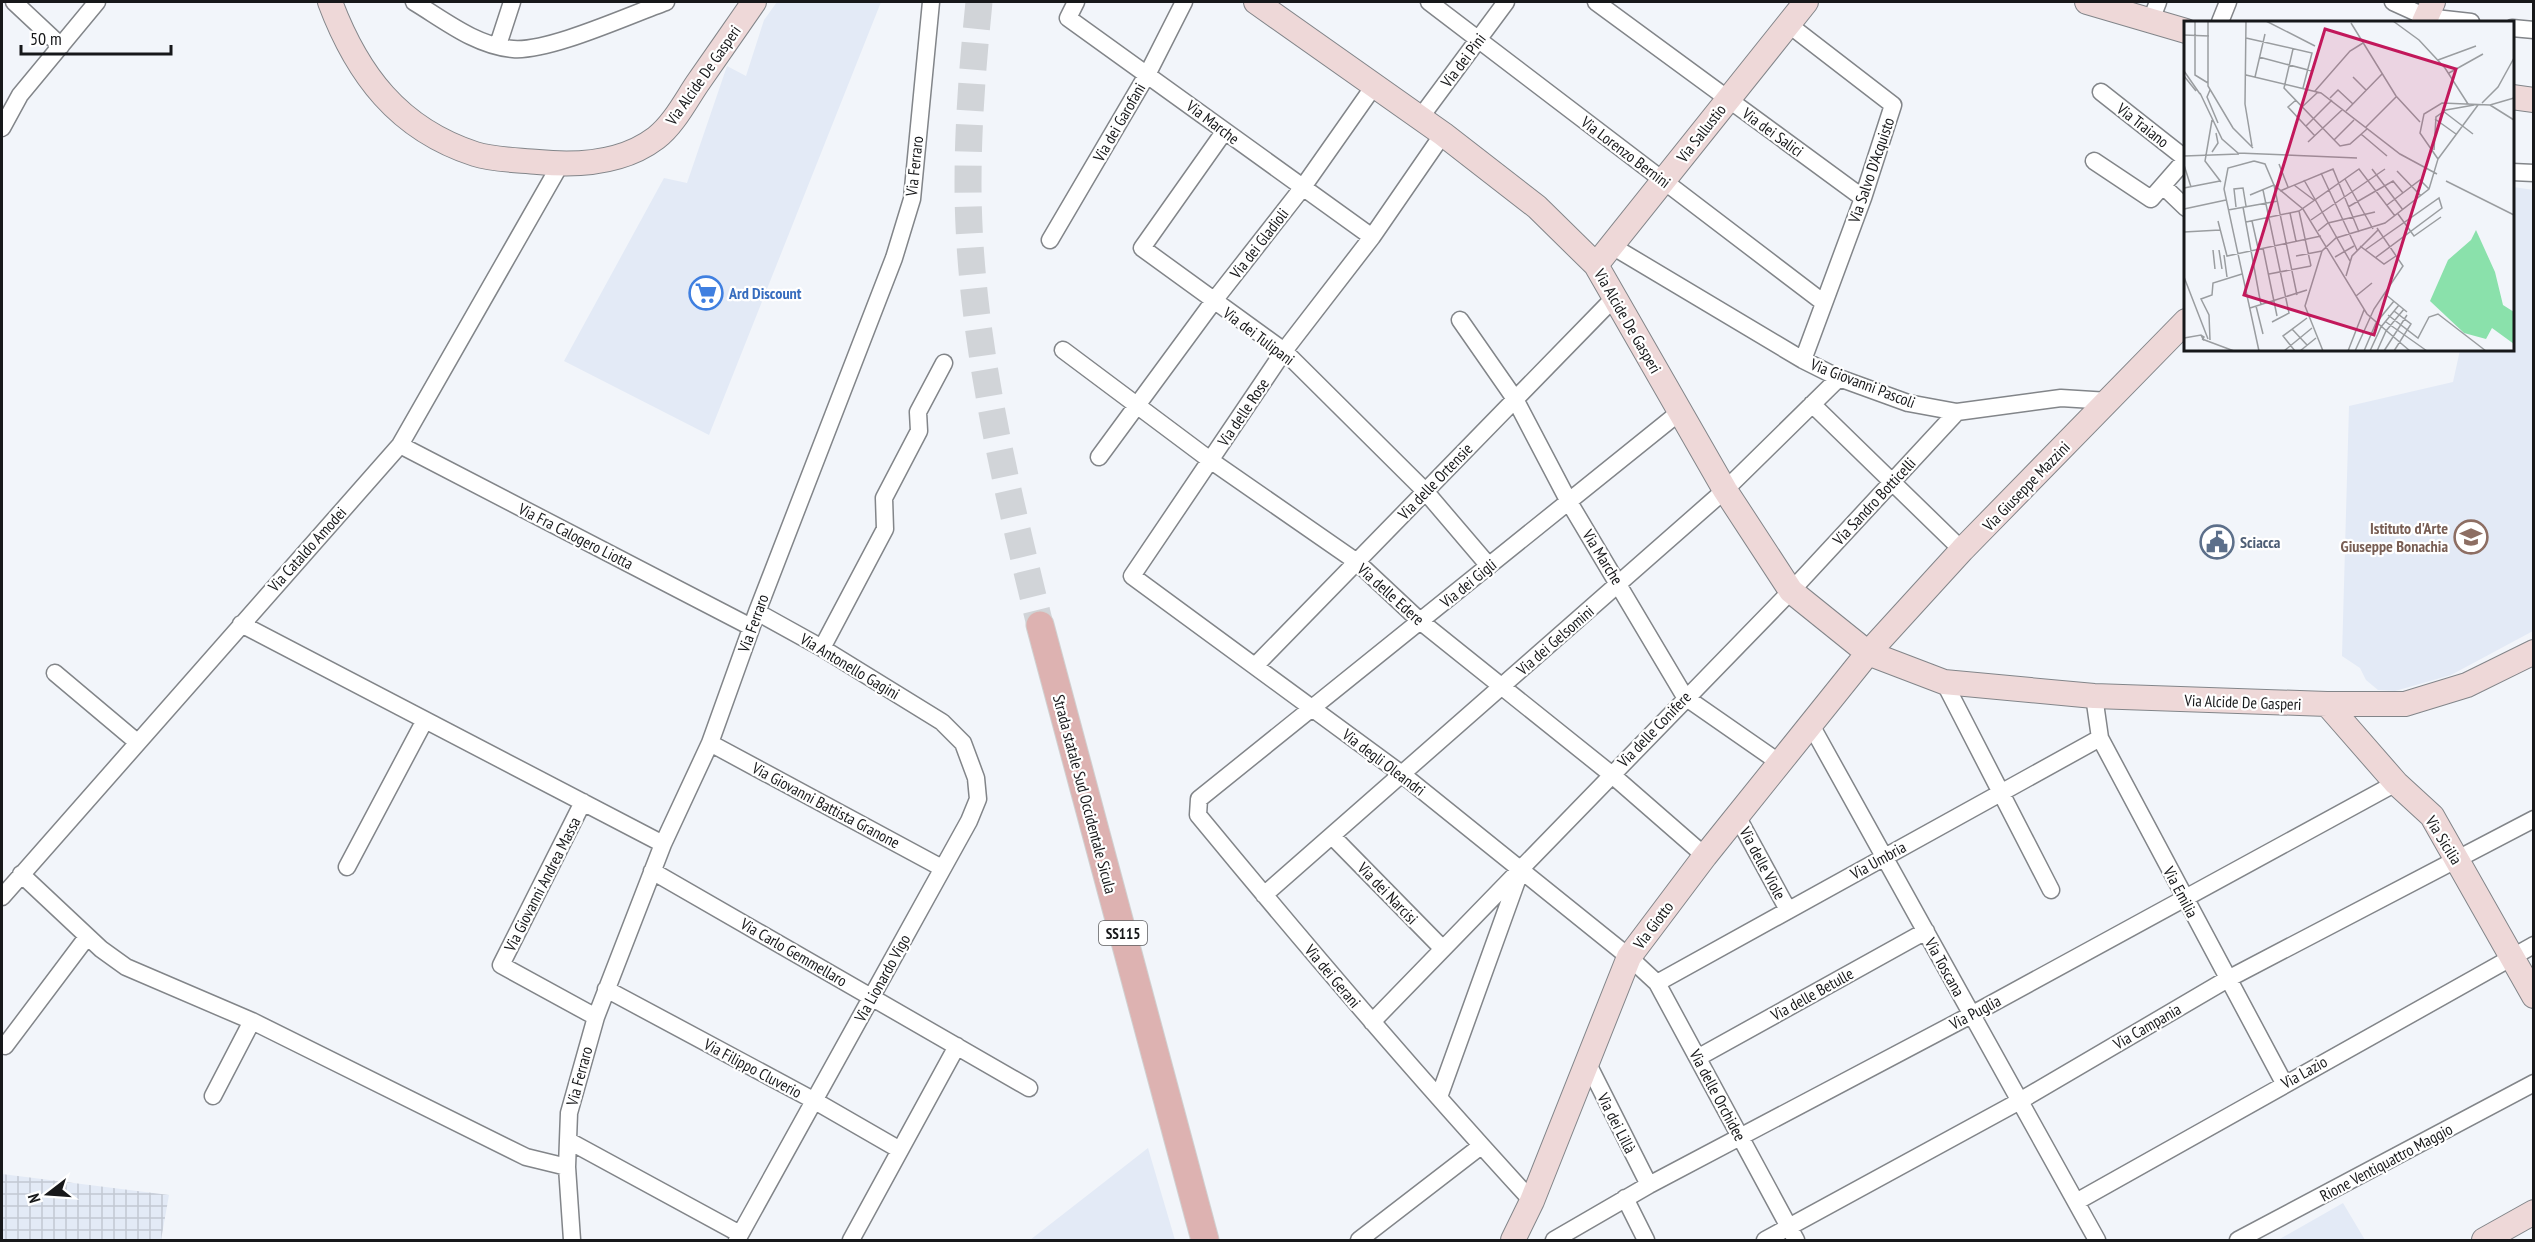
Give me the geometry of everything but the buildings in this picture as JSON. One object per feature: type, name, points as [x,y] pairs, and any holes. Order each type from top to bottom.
[{"type":"main road","name":"Strada statale Sud Occidentale Sicula","points":[[1040,625],[1205,1240]]},
{"type":"street","points":[[14,2],[61,46]]},
{"type":"street","points":[[2,128],[20,95],[97,2]]},
{"type":"street","name":"Via Alcide De Gasperi","points":[[330,2],[341,30],[359,64],[382,95],[417,127],[477,154],[560,165],[596,162],[634,152],[658,137],[677,115],[754,2]]},
{"type":"street","points":[[414,2],[475,38],[511,49],[538,48],[666,2]]},
{"type":"street","points":[[498,45],[512,2]]},
{"type":"street","name":"Via Ferraro","points":[[572,1240],[567,1167],[569,1113],[596,1017],[663,844],[710,742],[754,620],[894,258],[912,199],[931,2]]},
{"type":"street","name":"Via Marche","points":[[1076,2],[1068,18],[1148,73],[1224,132],[1372,237]]},
{"type":"street","name":"Via dei Garofani","points":[[1050,240],[1148,73],[1184,2]]},
{"type":"street","name":"Via Alcide De Gasperi","points":[[1256,2],[1443,134],[1537,207],[1596,265],[1725,490],[1791,591],[1868,653],[1944,682],[2094,696],[2327,704],[2405,704],[2467,685],[2534,652]]},
{"type":"street","name":"Via Lorenzo Bernini","points":[[1429,2],[1824,303]]},
{"type":"street","name":"Via dei Pini","points":[[1420,118],[1506,2]]},
{"type":"street","name":"Via dei Salici","points":[[1596,2],[1863,198]]},
{"type":"street","name":"Via Sallustio","points":[[1596,265],[1806,2]]},
{"type":"street","points":[[2087,2],[2154,11],[2184,30]]},
{"type":"street","points":[[2220,21],[2228,2]]},
{"type":"street","points":[[2393,2],[2428,14],[2466,21]]},
{"type":"street","name":"Via Salvo D'Acquisto","points":[[1788,24],[1893,105],[1863,198],[1803,360]]},
{"type":"street","points":[[2514,28],[2534,30]]},
{"type":"street","name":"Via dei Gladioli","points":[[1099,458],[1213,302],[1304,187],[1374,86]]},
{"type":"street","name":"Via Traiano","points":[[2101,92],[2184,157]]},
{"type":"street","points":[[2514,97],[2534,100]]},
{"type":"street","name":"Via dei Tulipani","points":[[1224,132],[1142,248],[1213,302],[1284,351],[1425,491],[1489,566]]},
{"type":"street","name":"Via delle Rose","points":[[1132,576],[1284,351],[1372,237],[1443,134]]},
{"type":"street","points":[[2094,161],[2151,199],[2163,186],[2184,206]]},
{"type":"street","name":"Via Traiano","points":[[2163,186],[2184,161]]},
{"type":"street","name":"Via Cataldo Amodei","points":[[2,897],[400,445],[560,165]]},
{"type":"street","points":[[2514,171],[2534,173]]},
{"type":"street","name":"Via Giovanni Pascoli","points":[[1612,246],[1803,360],[1839,378],[1908,403],[1957,412],[2061,398],[2109,401]]},
{"type":"street","name":"Via delle Ortensie","points":[[1255,666],[1615,297]]},
{"type":"street","name":"Via Marche","points":[[1460,320],[1515,399],[1569,502],[1685,697],[1780,763]]},
{"type":"street","name":"Via Giuseppe Mazzini","points":[[1868,653],[1962,550],[2184,323]]},
{"type":"street","name":"Via delle Edere","points":[[1063,350],[1210,460],[1357,562],[1420,621],[1611,774],[1705,856]]},
{"type":"street","points":[[822,648],[885,529],[884,498],[919,431],[918,412],[944,363]]},
{"type":"street","name":"Via dei Gelsomini","points":[[1264,895],[1333,837],[1725,490],[1839,378]]},
{"type":"street","points":[[1812,404],[1962,550]]},
{"type":"street","name":"Via dei Gigli","points":[[1199,799],[1681,411]]},
{"type":"street","name":"Via Sandro Botticelli","points":[[1791,591],[1957,412]]},
{"type":"street","name":"Via Fra Calogero Liotta","points":[[400,445],[754,620]]},
{"type":"street","name":"Via degli Oleandri","points":[[1132,576],[1403,775],[1629,957]]},
{"type":"street","name":"Via delle Conifere","points":[[1372,1022],[1442,948],[1521,871],[1685,697],[1791,591]]},
{"type":"street","name":"Via Antonello Gagini","points":[[754,620],[822,648],[942,722]]},
{"type":"street","points":[[241,624],[663,844]]},
{"type":"street","name":"Via Giotto","points":[[1513,1240],[1532,1201],[1586,1060],[1629,957],[1705,856],[1868,653]]},
{"type":"street","points":[[55,673],[137,742]]},
{"type":"street","points":[[1944,682],[2051,890]]},
{"type":"street","name":"Via Emilia","points":[[2094,696],[2100,738],[2226,980],[2284,1083]]},
{"type":"street","name":"Via Sicilia","points":[[2327,704],[2396,783],[2432,816],[2534,996]]},
{"type":"street","points":[[347,867],[425,720]]},
{"type":"street","name":"Via Lionardo Vigo","points":[[569,1141],[738,1237],[969,821],[978,799],[976,778],[963,743],[942,722]]},
{"type":"street","name":"Via Toscana","points":[[1811,725],[2018,1102],[2097,1240]]},
{"type":"street","name":"Via Umbria","points":[[1657,983],[2100,738]]},
{"type":"street","name":"Via Giovanni Battista Granone","points":[[710,742],[942,868]]},
{"type":"street","name":"Via Puglia","points":[[1554,1240],[1625,1198],[1971,1015],[2396,783]]},
{"type":"street","name":"Via dei Gerani","points":[[1199,799],[1198,815],[1264,895],[1372,1022],[1532,1201]]},
{"type":"street","name":"Via Giovanni Andrea Massa","points":[[583,802],[501,965],[596,1017]]},
{"type":"street","name":"Via delle Viole","points":[[1737,816],[1788,910]]},
{"type":"street","name":"Via Campania","points":[[1765,1240],[1792,1234],[2226,980],[2534,819]]},
{"type":"street","name":"Via dei Narcisi","points":[[1333,837],[1442,948]]},
{"type":"street","name":"Via Carlo Gemmellaro","points":[[652,871],[1029,1088]]},
{"type":"street","name":"Via delle Conifere","points":[[1439,1097],[1521,871]]},
{"type":"street","points":[[21,874],[87,937],[126,967],[252,1022],[526,1156],[567,1167]]},
{"type":"street","name":"Via delle Betulle","points":[[1699,1056],[1926,931]]},
{"type":"street","points":[[6,1046],[87,937]]},
{"type":"street","name":"Via Lazio","points":[[2076,1202],[2284,1083],[2534,945]]},
{"type":"street","name":"Via delle Orchidee","points":[[1629,957],[1657,983],[1699,1056],[1792,1234]]},
{"type":"street","name":"Via Filippo Cluverio","points":[[606,989],[815,1101],[900,1150]]},
{"type":"street","points":[[213,1096],[252,1022]]},
{"type":"street","points":[[850,1240],[957,1046]]},
{"type":"street","name":"Via dei Lillà","points":[[1586,1060],[1649,1185]]},
{"type":"street","name":"Rione Ventiquattro Maggio","points":[[2238,1240],[2534,1083]]},
{"type":"street","points":[[1359,1240],[1481,1146]]},
{"type":"street","points":[[1625,1198],[1646,1240]]},
{"type":"street","points":[[2484,1240],[2534,1212]]},
{"type":"shaded area","points":[[777,2],[881,2],[709,435],[564,361],[664,178],[687,183],[727,66],[746,76],[764,20]]},
{"type":"shaded area","points":[[2514,187],[2534,190],[2533,631],[2451,675],[2395,691],[2378,690],[2366,680],[2360,668],[2342,656],[2349,406],[2453,382],[2460,351],[2514,351]]},
{"type":"shaded area","points":[[1148,1148],[1175,1240],[1030,1240]]},
{"type":"shaded area","points":[[2,1174],[169,1195],[161,1240],[2,1240]]},
{"type":"shaded area","points":[[2343,1203],[2365,1240],[2278,1240]]},
{"type":"tunnel","points":[[979,2],[968,160],[974,294],[991,406],[1040,625]]},
{"type":"place","name":"Ard Discount","points":[[706,293]]},
{"type":"place","name":"Istituto d'Arte Giuseppe Bonachia","points":[[2471,537]]},
{"type":"place","name":"Sciacca","points":[[2217,542]]}]
